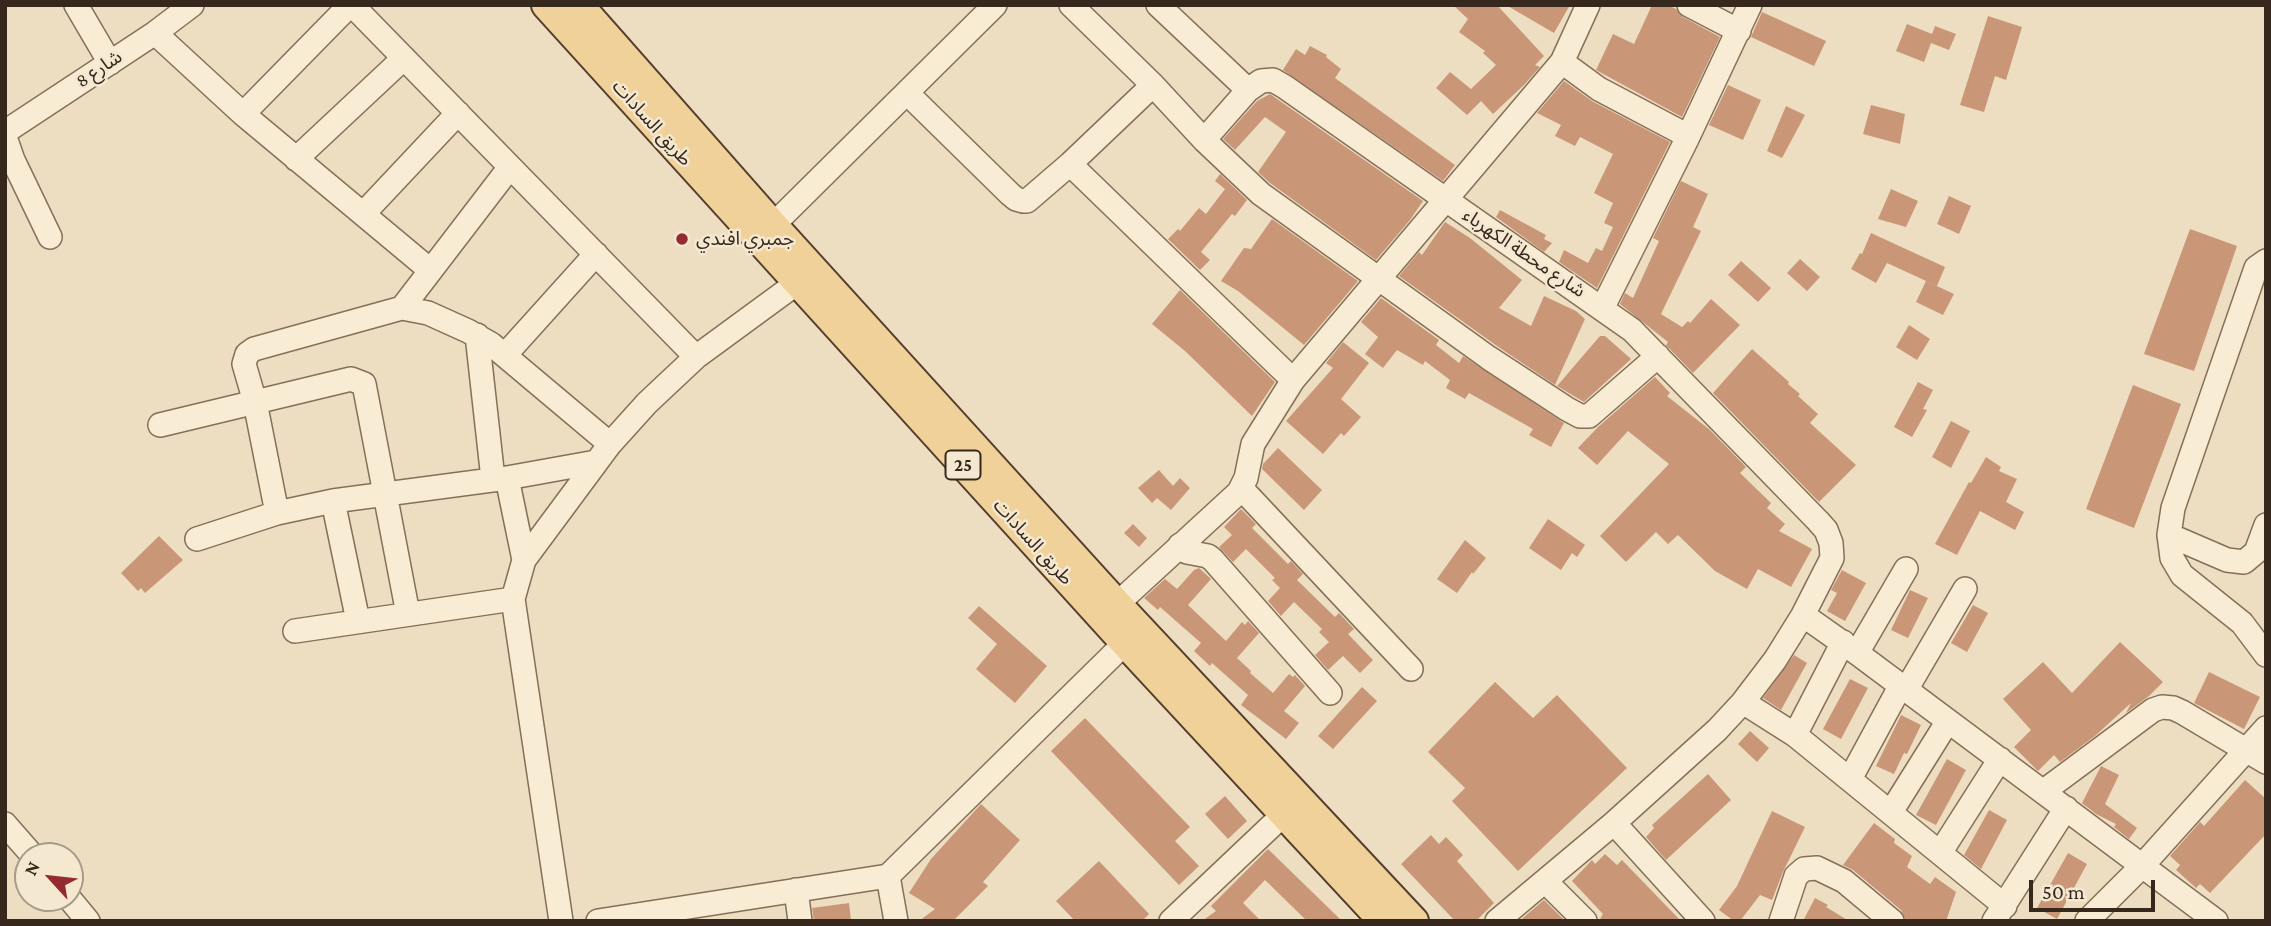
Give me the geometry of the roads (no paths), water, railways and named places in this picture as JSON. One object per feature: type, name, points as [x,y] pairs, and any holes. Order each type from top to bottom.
[{"type":"main road","name":"طريق السادات","points":[[546,5],[797,283],[927,409],[1117,604],[1415,921]]},
{"type":"main road","name":"طريق السادات","points":[[579,5],[773,225],[1125,643],[1383,921]]},
{"type":"street","points":[[76,5],[110,62]]},
{"type":"street","name":"شارع 8","points":[[5,135],[192,5]]},
{"type":"street","points":[[243,114],[351,5],[696,357]]},
{"type":"street","points":[[773,225],[995,5]]},
{"type":"street","points":[[1070,5],[1261,194],[1489,358],[1580,416],[1589,416],[1658,356]]},
{"type":"street","points":[[1158,5],[1248,90],[1204,140]]},
{"type":"street","points":[[1117,604],[1242,489],[1253,444],[1293,380],[1562,62],[1588,5]]},
{"type":"street","points":[[1689,5],[1739,31]]},
{"type":"street","points":[[1603,307],[1750,5]]},
{"type":"street","points":[[155,33],[243,114],[430,270]]},
{"type":"street","points":[[296,159],[404,58]]},
{"type":"street","points":[[1562,62],[1599,89],[1688,136]]},
{"type":"street","name":"شارع محطة الكهرباء","points":[[1248,90],[1261,81],[1273,80],[1603,307],[1632,330],[1826,530],[1831,543],[1832,558],[1803,615]]},
{"type":"street","points":[[907,93],[1016,199],[1027,201],[1153,85]]},
{"type":"street","points":[[363,214],[458,113]]},
{"type":"street","points":[[5,135],[13,160],[50,237]]},
{"type":"street","points":[[1070,164],[1293,380]]},
{"type":"street","points":[[401,307],[510,167]]},
{"type":"street","points":[[505,355],[596,254]]},
{"type":"street","points":[[2266,261],[2256,268],[2173,508],[2169,535],[2172,558],[2182,575],[2242,623],[2266,655]]},
{"type":"street","points":[[561,921],[513,599],[524,560],[603,453],[647,404],[696,357],[797,283]]},
{"type":"street","points":[[277,513],[255,402],[244,364],[247,354],[254,349],[401,307],[428,313],[477,335],[505,355],[603,453]]},
{"type":"street","points":[[477,335],[500,478],[524,560]]},
{"type":"street","points":[[160,425],[351,379],[363,384],[408,614]]},
{"type":"street","points":[[197,539],[277,513],[333,501],[500,478],[603,453]]},
{"type":"street","points":[[1242,489],[1411,669]]},
{"type":"street","points":[[333,501],[358,621]]},
{"type":"street","points":[[2169,535],[2227,559],[2244,562],[2256,552],[2266,525]]},
{"type":"street","points":[[1180,545],[1187,552],[1208,556],[1213,560],[1330,693]]},
{"type":"street","points":[[1795,735],[1850,648],[1906,569]]},
{"type":"street","points":[[1850,779],[1965,589]]},
{"type":"street","points":[[295,631],[513,599]]},
{"type":"street","points":[[1497,921],[1614,823],[1717,730],[1743,702],[1775,660],[1803,615],[1904,687],[2216,921]]},
{"type":"street","points":[[598,921],[685,914],[796,890],[888,876],[1125,643]]},
{"type":"street","points":[[1743,702],[1795,735],[1891,812],[1940,853],[2000,913],[2066,808]]},
{"type":"street","points":[[2044,791],[2144,716],[2162,707],[2182,712],[2256,757]]},
{"type":"street","points":[[1891,812],[1948,721]]},
{"type":"street","points":[[2087,921],[2256,757],[2266,728]]},
{"type":"street","points":[[1940,853],[2000,759]]},
{"type":"street","points":[[1171,921],[1284,814]]},
{"type":"street","points":[[1614,823],[1703,921]]},
{"type":"street","points":[[5,824],[21,842]]},
{"type":"street","points":[[1781,921],[1796,876],[1804,869],[1816,867],[1844,881],[1892,921]]},
{"type":"street","points":[[888,876],[896,921]]},
{"type":"street","points":[[1545,881],[1585,921]]},
{"type":"street","points":[[796,890],[800,921]]},
{"type":"place","name":"جمبري افندي","points":[[682,239]]}]
